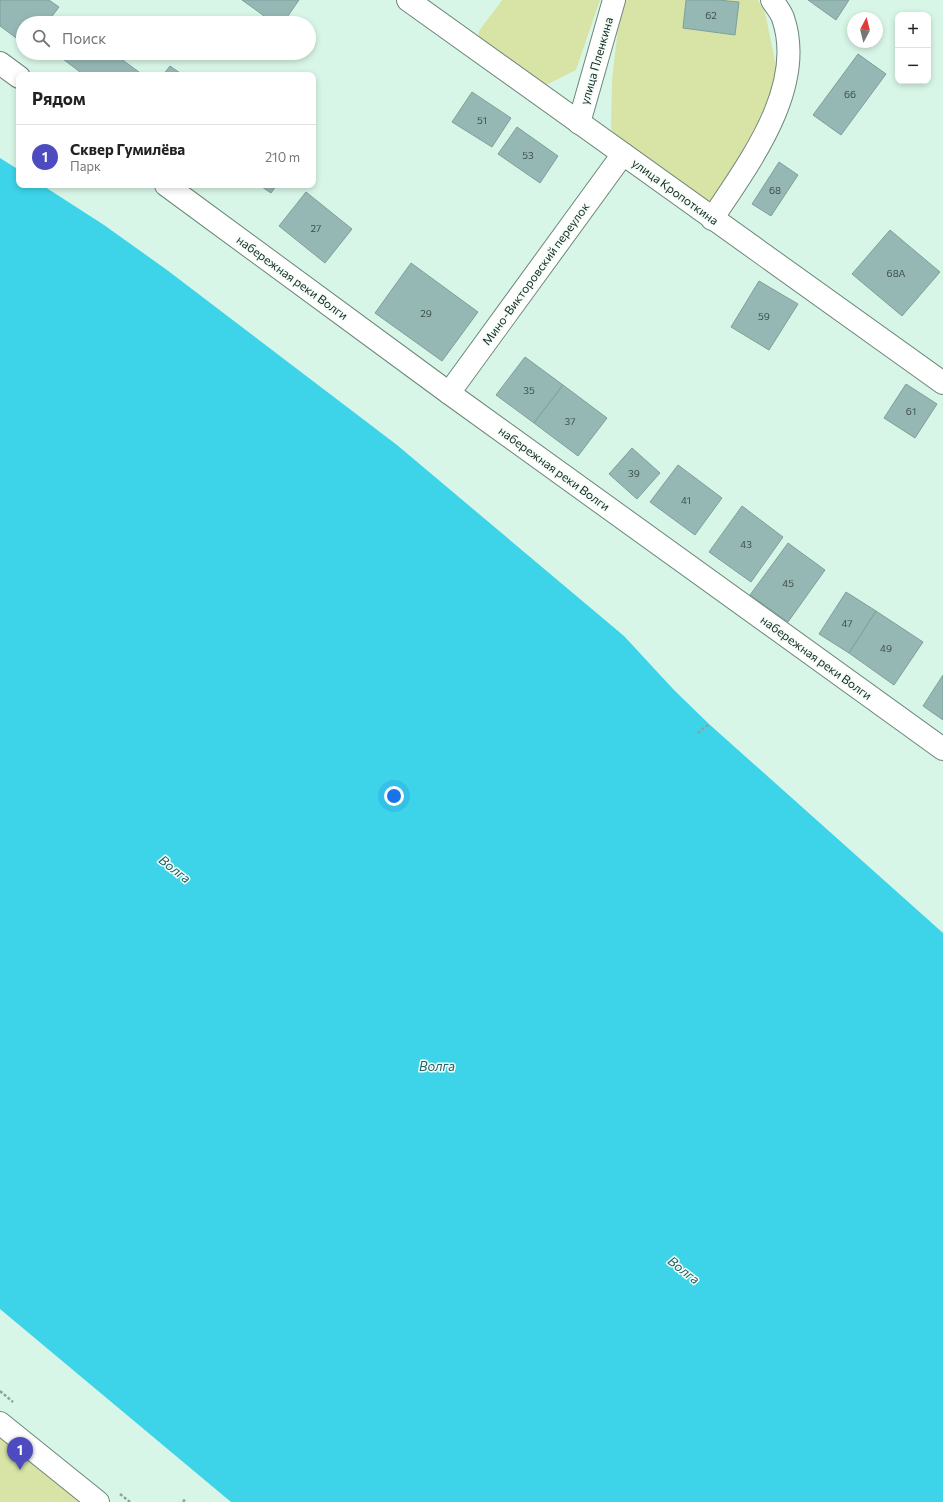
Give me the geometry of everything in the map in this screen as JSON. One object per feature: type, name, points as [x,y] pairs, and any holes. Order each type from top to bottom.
[{"type":"street","name":"улица Кропоткина","points":[[408,0],[943,383]]},
{"type":"street","name":"улица Пленкина","points":[[579,123],[614,0]]},
{"type":"street","points":[[712,219],[760,146],[780,101],[787,70],[787,40],[783,17],[772,0]]},
{"type":"street","points":[[0,62],[16,74]]},
{"type":"street","name":"Мино-Викторовский переулок","points":[[449,393],[623,154]]},
{"type":"street","name":"набережная реки Волги","points":[[170,188],[449,393],[943,750]]},
{"type":"street","points":[[0,1423],[98,1502]]},
{"type":"path","points":[[698,733],[709,724]]},
{"type":"path","points":[[183,1502],[186,1498]]},
{"type":"green space","points":[[502,0],[600,0],[576,70],[542,87],[478,40],[479,31]]},
{"type":"green space","points":[[623,0],[758,0],[765,12],[777,71],[765,116],[722,197],[704,206],[621,149],[611,128],[612,79],[620,11]]},
{"type":"green space","points":[[0,1437],[81,1502],[0,1502]]},
{"type":"water","name":"Волга","points":[[0,158],[16,168],[16,188],[47,188],[104,225],[167,270],[397,445],[624,636],[674,690],[709,724],[943,933],[943,1502],[231,1502],[0,1309]]},
{"type":"building","points":[[0,0],[49,0],[59,7],[52,16],[16,16],[16,38],[0,26]]},
{"type":"building","points":[[242,0],[299,0],[288,16],[264,16]]},
{"type":"building","points":[[686,0],[718,0],[739,2],[735,35],[683,28]]},
{"type":"building","points":[[808,0],[849,0],[836,20]]},
{"type":"building","points":[[858,54],[886,74],[841,135],[813,115]]},
{"type":"building","points":[[64,60],[123,60],[139,72],[80,72]]},
{"type":"building","points":[[170,66],[179,72],[165,72]]},
{"type":"building","points":[[472,92],[511,118],[492,147],[452,122]]},
{"type":"building","points":[[517,127],[558,156],[540,183],[498,154]]},
{"type":"building","points":[[779,162],[798,175],[771,216],[752,204]]},
{"type":"building","points":[[264,188],[275,188],[271,193]]},
{"type":"building","points":[[306,192],[352,229],[325,263],[279,226]]},
{"type":"building","points":[[890,230],[940,272],[902,316],[852,274]]},
{"type":"building","points":[[411,263],[478,312],[442,361],[375,313]]},
{"type":"building","points":[[759,281],[798,304],[769,350],[731,327]]},
{"type":"building","points":[[525,357],[563,385],[534,423],[496,395]]},
{"type":"building","points":[[906,384],[937,404],[915,438],[884,418]]},
{"type":"building","points":[[563,385],[607,418],[578,456],[534,423]]},
{"type":"building","points":[[632,448],[660,473],[637,499],[609,474]]},
{"type":"building","points":[[678,465],[722,498],[695,535],[650,502]]},
{"type":"building","points":[[742,506],[783,537],[751,582],[709,552]]},
{"type":"building","points":[[788,543],[825,570],[788,622],[750,595]]},
{"type":"building","points":[[846,592],[876,611],[849,653],[819,634]]},
{"type":"building","points":[[876,611],[923,642],[894,685],[849,653]]},
{"type":"building","points":[[943,675],[943,720],[923,706]]},
{"type":"place","name":"Сквер Гумилёва","points":[[20,1470]]}]
